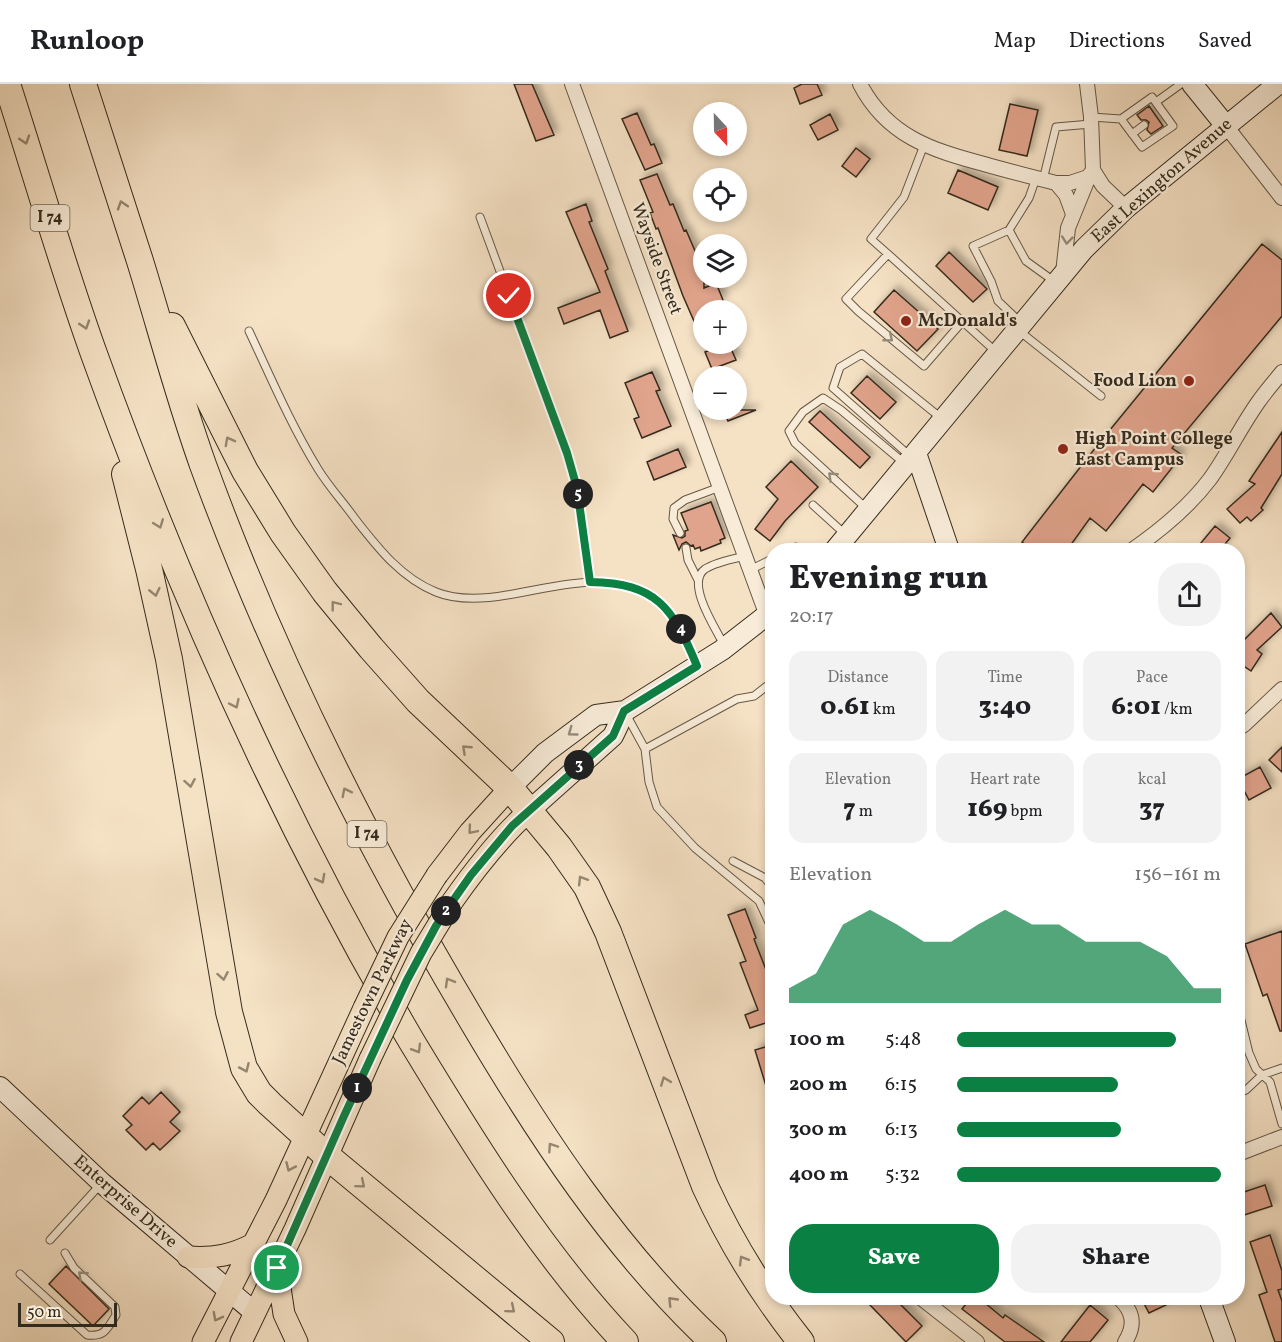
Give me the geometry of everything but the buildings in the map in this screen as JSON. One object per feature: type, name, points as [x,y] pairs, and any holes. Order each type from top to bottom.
[{"type":"highway","name":"I 74","points":[[7,84],[94,352],[199,623],[258,755],[324,884],[394,1011],[475,1144],[552,1255],[625,1342]]},
{"type":"highway","name":"I 74","points":[[83,84],[140,261],[180,399],[229,533],[315,728],[379,855],[484,1041],[561,1161],[629,1253],[713,1342]]},
{"type":"highway","points":[[140,261],[227,438],[264,503],[303,562],[348,621],[394,675],[443,726],[510,788],[574,867],[598,908],[705,1186],[721,1221],[765,1294]]},
{"type":"highway","points":[[94,352],[159,613],[229,1012],[244,1068],[259,1093],[327,1156],[551,1342]]},
{"type":"highway","points":[[773,1305],[801,1342]]},
{"type":"main road","points":[[1192,84],[1226,126]]},
{"type":"main road","name":"East Lexington Avenue","points":[[911,459],[1084,249],[1126,208],[1278,84]]},
{"type":"main road","points":[[842,543],[911,459],[946,543]]},
{"type":"main road","name":"Jamestown Parkway","points":[[203,1342],[255,1243],[398,937],[437,875],[470,832],[545,753],[596,715],[624,711],[697,666],[765,618]]},
{"type":"main road","name":"Jamestown Parkway","points":[[241,1342],[421,953],[452,902],[491,850],[529,810],[613,736],[624,711]]},
{"type":"main road","name":"Enterprise Drive","points":[[0,1088],[102,1183],[254,1312]]},
{"type":"main road","points":[[188,1257],[217,1258],[240,1251],[255,1243]]},
{"type":"main road","points":[[277,1268],[284,1314],[297,1342]]},
{"type":"main road","points":[[1212,1305],[1225,1342]]},
{"type":"street","name":"Wayside Street","points":[[572,84],[750,570],[765,603]]},
{"type":"street","points":[[860,84],[883,116],[903,134],[924,145],[950,155],[1045,181],[1070,183],[1091,174]]},
{"type":"street","points":[[1060,278],[1068,228],[1091,174],[1091,121],[1087,84]]},
{"type":"street","points":[[1226,126],[1282,198]]},
{"type":"street","points":[[1091,174],[1126,208]]},
{"type":"street","points":[[1045,181],[1066,195],[1073,214]]},
{"type":"street","points":[[1142,543],[1183,510],[1208,481],[1258,402],[1282,372]]},
{"type":"street","points":[[1245,724],[1282,689]]},
{"type":"street","points":[[1245,1151],[1282,1137]]},
{"type":"street","points":[[930,1305],[977,1342]]},
{"type":"street","points":[[1125,1342],[1133,1320],[1126,1305]]},
{"type":"lane","points":[[1156,102],[1181,84]]},
{"type":"lane","points":[[1101,396],[1020,326],[998,301],[991,281],[973,246],[1009,230],[1029,198],[1045,181],[1056,127],[1121,119],[1152,97],[1160,114],[1173,126],[1142,147],[1121,119]]},
{"type":"lane","points":[[1132,134],[1144,125]]},
{"type":"lane","points":[[924,145],[904,197],[871,239],[997,353]]},
{"type":"lane","points":[[480,217],[567,453],[577,488],[590,582]]},
{"type":"lane","points":[[1009,230],[1026,261],[1060,278]]},
{"type":"lane","points":[[888,254],[846,299],[858,311],[924,366],[963,321]]},
{"type":"lane","points":[[249,331],[296,430],[319,472],[381,553],[413,580],[437,593],[470,598],[488,598],[590,582],[613,582],[637,588],[658,600],[674,616],[697,666]]},
{"type":"lane","points":[[911,459],[833,388],[840,367],[862,354],[943,420]]},
{"type":"lane","points":[[868,510],[795,443],[789,431],[803,412],[823,398],[911,459]]},
{"type":"lane","points":[[680,533],[673,519],[674,508],[685,500],[720,487]]},
{"type":"lane","points":[[813,505],[842,543]]},
{"type":"lane","points":[[686,548],[688,560],[699,580],[700,595],[725,647]]},
{"type":"lane","points":[[699,580],[704,570],[745,556]]},
{"type":"lane","points":[[750,570],[765,562]]},
{"type":"lane","points":[[645,748],[737,699],[754,696],[765,687]]},
{"type":"lane","points":[[624,711],[645,748],[649,782],[657,807],[695,848],[759,901],[765,914]]},
{"type":"lane","points":[[733,861],[765,878]]},
{"type":"lane","points":[[1245,1037],[1256,1069],[1270,1083],[1282,1124]]},
{"type":"lane","points":[[1245,1090],[1262,1075],[1282,1068]]},
{"type":"lane","points":[[50,1240],[102,1183]]},
{"type":"lane","points":[[20,1274],[87,1335],[98,1336],[105,1331],[116,1315],[115,1307],[74,1268],[65,1253]]},
{"type":"place","name":"McDonald's","points":[[906,321]]},
{"type":"place","name":"Food Lion","points":[[1189,381]]},
{"type":"place","name":"High Point College East Campus","points":[[1063,449]]},
{"type":"route","points":[[277,1268],[407,980],[436,926],[452,902],[471,875],[512,826],[613,736],[624,711],[697,666],[674,616],[658,600],[637,588],[613,582],[590,582],[577,488],[567,453],[509,296]]}]
